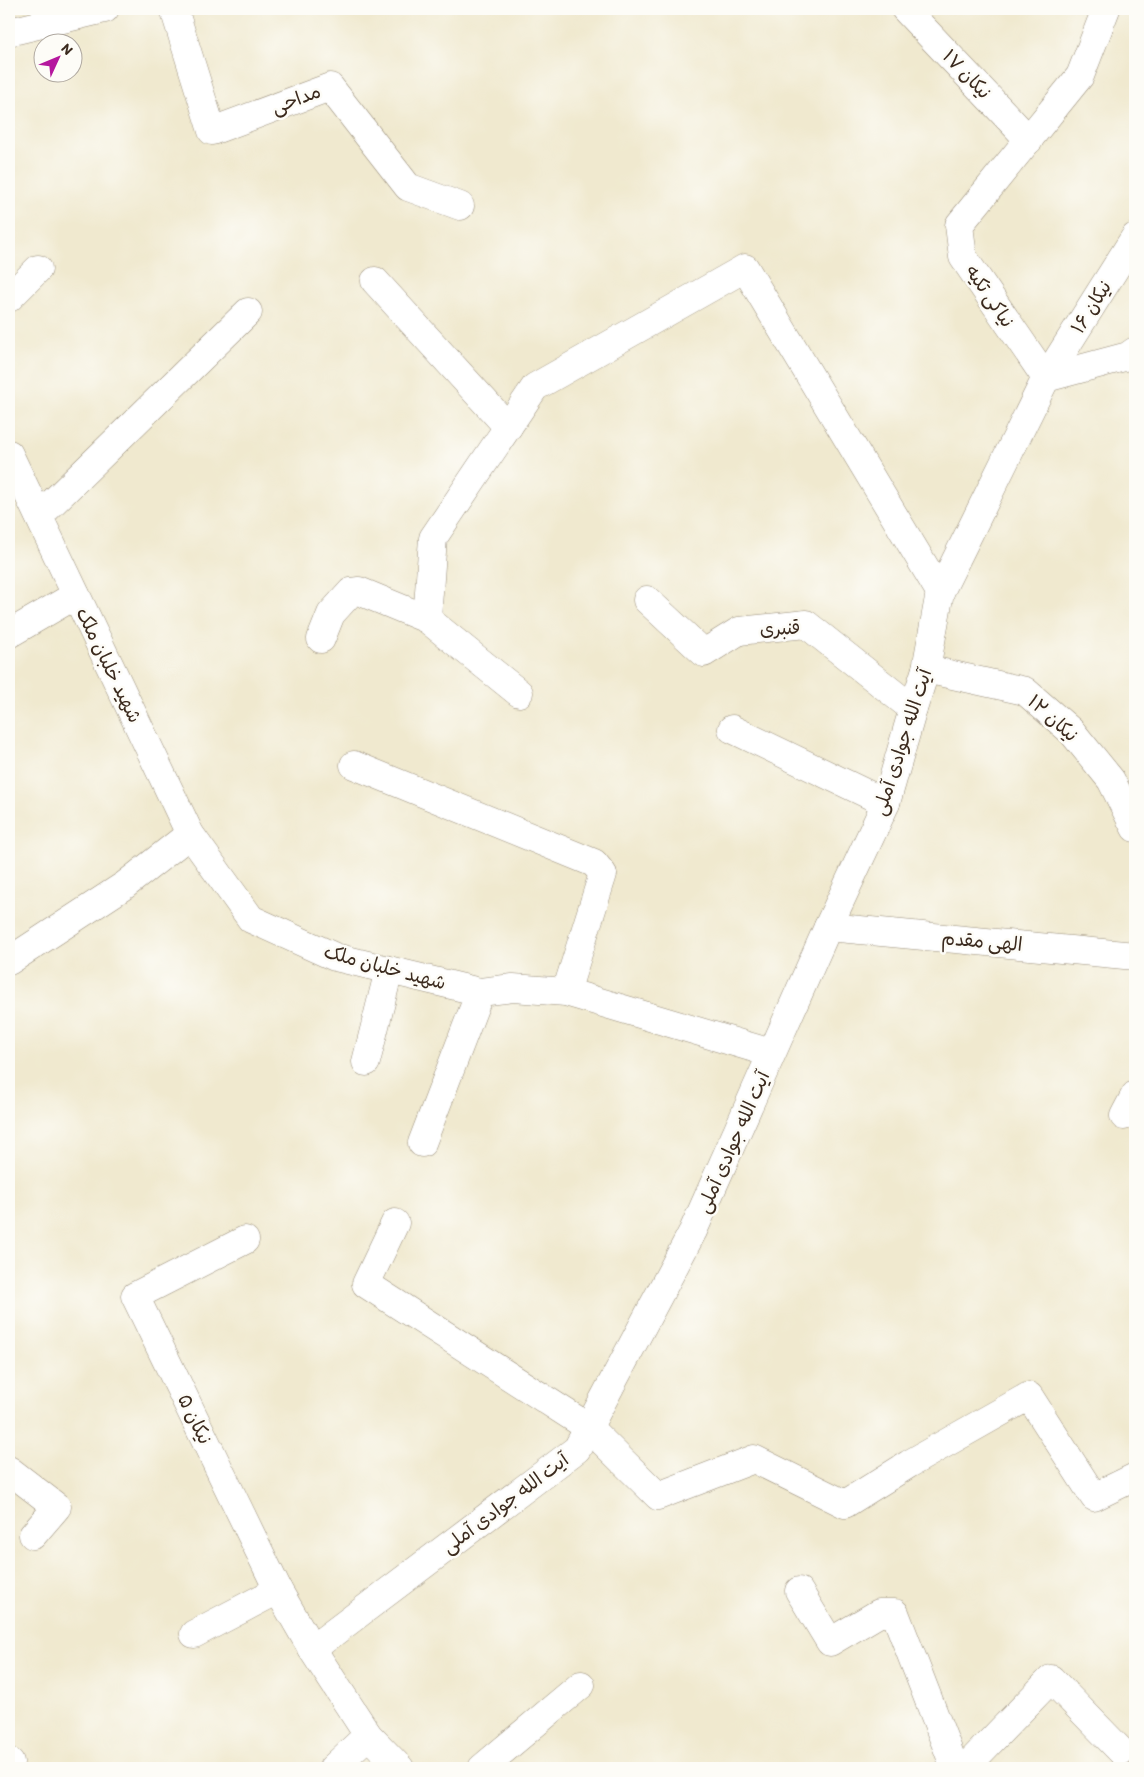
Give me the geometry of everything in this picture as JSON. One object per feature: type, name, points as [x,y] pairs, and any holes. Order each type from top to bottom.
[{"type":"street","points":[[9,32],[105,9]]},
{"type":"street","name":"مداحی","points":[[174,9],[212,131],[330,87],[408,187],[460,206]]},
{"type":"street","name":"نیکان ۱۷","points":[[905,9],[1030,140]]},
{"type":"street","name":"نیاکی تکیه","points":[[1046,378],[963,257],[959,224],[1030,140],[1080,76],[1106,9]]},
{"type":"street","name":"نیکان ۱۶","points":[[1046,378],[1135,237]]},
{"type":"street","points":[[427,619],[433,538],[536,387],[745,268],[940,592]]},
{"type":"street","points":[[9,298],[38,269]]},
{"type":"street","points":[[375,281],[508,427]]},
{"type":"street","points":[[39,516],[248,312]]},
{"type":"street","points":[[1046,378],[1128,356],[1135,351]]},
{"type":"street","name":"آیت الله جوادی آملی","points":[[312,1649],[577,1449],[693,1231],[828,926],[886,803],[912,709],[926,670],[940,592],[1046,378]]},
{"type":"street","name":"شهید خلبان ملک","points":[[9,454],[190,834],[251,919],[335,957],[480,992],[513,988],[566,992],[772,1053]]},
{"type":"street","points":[[321,639],[331,614],[351,592],[359,591],[427,619],[519,693]]},
{"type":"street","points":[[9,634],[76,595]]},
{"type":"street","name":"قنبری","points":[[647,600],[704,654],[739,632],[806,624],[912,709]]},
{"type":"street","name":"نیکان ۱۲","points":[[926,670],[1025,691],[1072,732],[1111,780],[1135,828]]},
{"type":"street","points":[[732,729],[886,803]]},
{"type":"street","points":[[354,765],[594,863],[600,868],[603,874],[566,992]]},
{"type":"street","points":[[9,961],[125,885],[190,834]]},
{"type":"street","name":"الهی مقدم","points":[[828,926],[1135,956]]},
{"type":"street","points":[[366,1062],[389,970]]},
{"type":"street","points":[[422,1143],[480,992]]},
{"type":"street","points":[[395,1223],[366,1284],[588,1427],[658,1496],[754,1459],[845,1504],[909,1464],[1029,1396],[1094,1497],[1135,1477]]},
{"type":"street","name":"نیکان ۵","points":[[245,1240],[135,1296],[278,1590],[312,1649]]},
{"type":"street","points":[[9,1470],[57,1506],[33,1535]]},
{"type":"street","points":[[194,1634],[278,1590]]},
{"type":"street","points":[[799,1591],[830,1642],[879,1613],[895,1613],[955,1768]]},
{"type":"street","points":[[312,1649],[368,1736],[400,1768]]},
{"type":"street","points":[[965,1768],[1051,1679],[1120,1751]]},
{"type":"street","points":[[482,1768],[581,1685]]},
{"type":"street","points":[[332,1768],[368,1736]]}]
